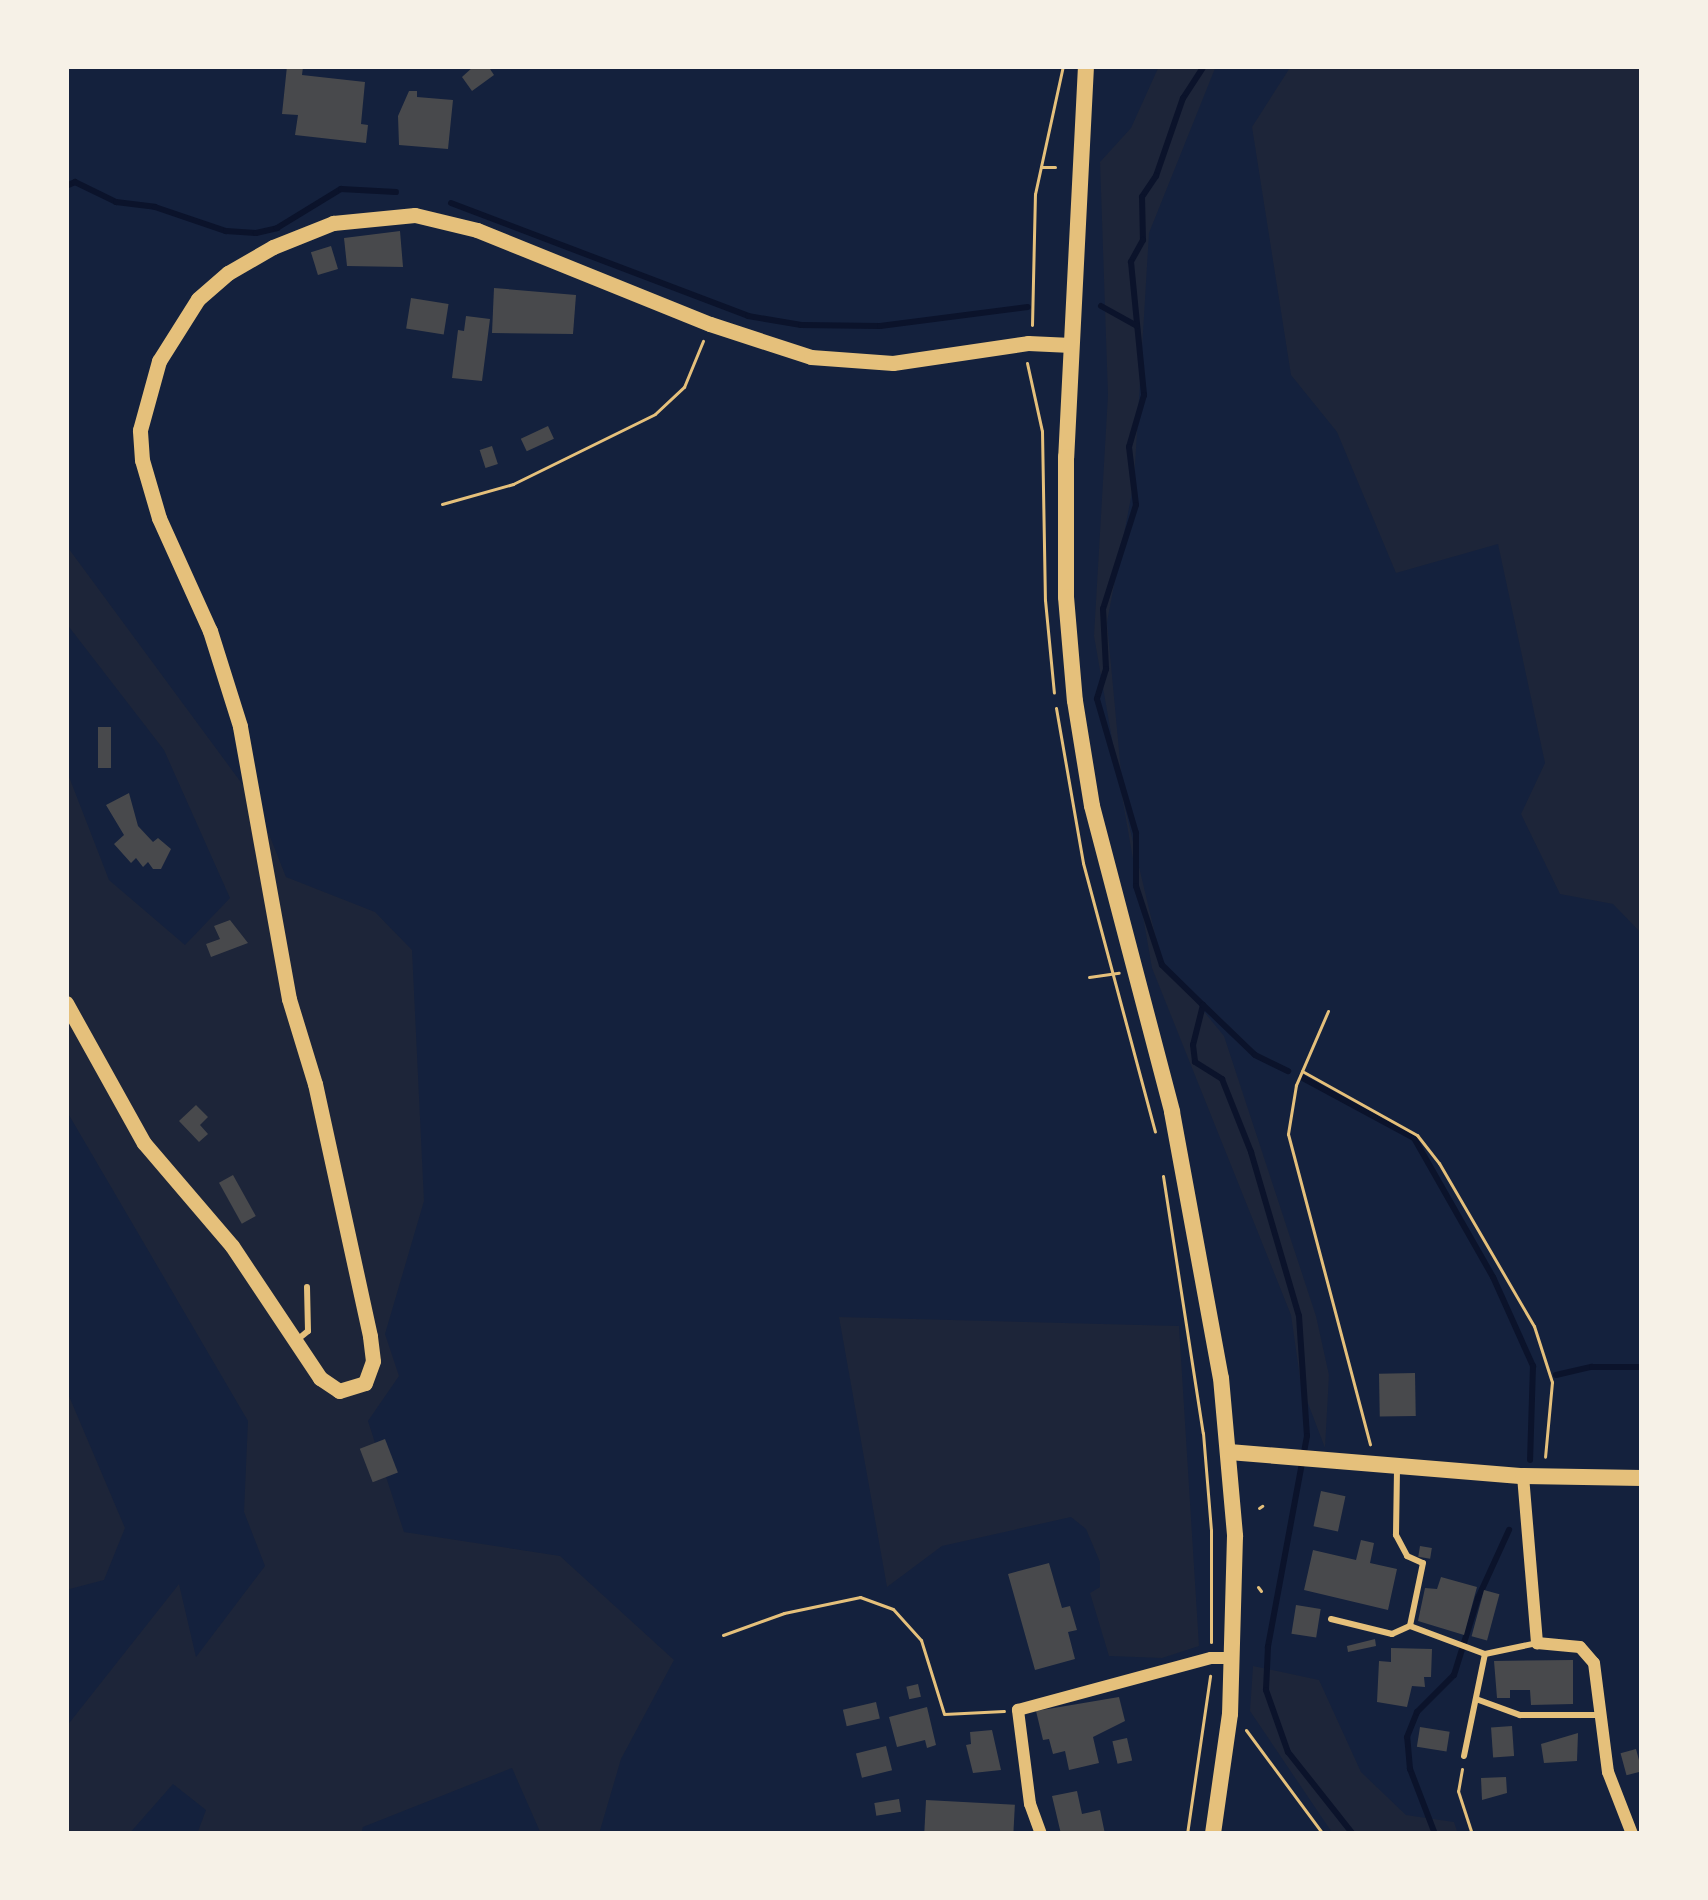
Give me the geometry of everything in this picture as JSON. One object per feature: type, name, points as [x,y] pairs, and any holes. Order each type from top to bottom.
[{"type":"main road","points":[[1086,66],[1065,509],[1075,700],[1092,806],[1189,1194],[1229,1452],[1235,1536],[1232,1658],[1213,1834]]},
{"type":"main road","points":[[1229,1452],[1523,1476],[1642,1478]]},
{"type":"street","points":[[66,1003],[144,1143],[232,1246],[330,1386],[356,1389],[370,1373],[370,1336],[315,1084],[289,999],[240,726],[210,631],[147,486],[140,430],[159,362],[198,299],[228,273],[300,235],[382,215],[433,218],[477,230],[710,324],[837,361],[919,361],[1028,343],[1071,345]]},
{"type":"street","points":[[1523,1476],[1537,1643],[1580,1647],[1594,1663],[1608,1772],[1632,1834]]},
{"type":"street","points":[[1041,1834],[1030,1804],[1018,1710],[1211,1658],[1232,1658]]},
{"type":"lane","points":[[297,1340],[308,1331],[307,1287]]},
{"type":"lane","points":[[1397,1467],[1396,1534],[1407,1556],[1424,1563],[1410,1626]]},
{"type":"lane","points":[[1330,1619],[1392,1634],[1410,1626],[1485,1654],[1537,1643]]},
{"type":"lane","points":[[1464,1756],[1485,1654]]},
{"type":"lane","points":[[1476,1699],[1520,1715],[1600,1715]]},
{"type":"path","points":[[1063,66],[1058,105],[1040,167],[1025,355],[1042,431],[1045,600],[1057,719],[1083,863],[1156,1135]]},
{"type":"path","points":[[1040,167],[1055,167]]},
{"type":"path","points":[[442,504],[513,484],[667,406],[691,373],[710,324]]},
{"type":"path","points":[[1089,977],[1132,970]]},
{"type":"path","points":[[1328,1011],[1302,1071],[1288,1135],[1361,1397],[1373,1463]]},
{"type":"path","points":[[1302,1071],[1417,1135],[1507,1273],[1534,1326],[1552,1382],[1543,1477]]},
{"type":"path","points":[[1161,1155],[1203,1433],[1211,1530],[1211,1658],[1187,1834]]},
{"type":"path","points":[[66,1214],[66,1252]]},
{"type":"path","points":[[723,1635],[784,1613],[860,1598],[893,1609],[921,1640],[944,1714],[1018,1710]]},
{"type":"path","points":[[1229,1714],[1255,1739],[1323,1834]]},
{"type":"path","points":[[1464,1756],[1458,1791],[1472,1834]]},
{"type":"shaded area","points":[[1159,66],[1216,66],[1149,233],[1134,482],[1107,622],[1124,804],[1161,959],[1224,1036],[1316,1316],[1329,1375],[1325,1448],[1301,1385],[1291,1315],[1152,968],[1094,636],[1108,395],[1100,162],[1131,128]]},
{"type":"shaded area","points":[[1291,66],[1642,66],[1642,934],[1613,904],[1560,894],[1521,814],[1545,763],[1498,544],[1396,573],[1337,432],[1291,375],[1252,127]]},
{"type":"shaded area","points":[[66,545],[257,804],[286,877],[375,912],[412,950],[424,1201],[385,1334],[399,1376],[368,1421],[404,1532],[560,1556],[674,1660],[621,1759],[599,1834],[541,1834],[512,1768],[363,1827],[361,1834],[197,1834],[206,1810],[173,1784],[129,1834],[66,1834],[66,1727],[179,1584],[196,1657],[265,1566],[244,1512],[248,1421],[66,1110],[66,769],[109,880],[185,945],[230,898],[164,750],[66,623]]},
{"type":"shaded area","points":[[839,1317],[1179,1326],[1199,1646],[1162,1658],[1109,1656],[1090,1593],[1100,1587],[1100,1562],[1086,1529],[1071,1517],[942,1546],[887,1587]]},
{"type":"shaded area","points":[[66,1389],[125,1528],[104,1580],[66,1590]]},
{"type":"shaded area","points":[[1253,1666],[1319,1680],[1361,1772],[1406,1815],[1454,1822],[1458,1834],[1333,1834],[1250,1711]]},
{"type":"building","points":[[287,66],[303,67],[302,75],[365,82],[361,124],[368,125],[366,143],[295,135],[298,115],[282,114]]},
{"type":"building","points":[[474,66],[488,66],[494,75],[472,91],[462,77]]},
{"type":"building","points":[[409,91],[417,91],[417,97],[453,100],[448,149],[399,145],[398,116]]},
{"type":"building","points":[[400,231],[403,267],[347,266],[344,238]]},
{"type":"building","points":[[331,246],[338,269],[318,275],[311,252]]},
{"type":"building","points":[[494,288],[576,295],[573,334],[492,333]]},
{"type":"building","points":[[411,298],[449,304],[444,335],[406,329]]},
{"type":"building","points":[[466,316],[490,319],[482,381],[452,378],[458,330],[464,331]]},
{"type":"building","points":[[548,426],[554,439],[527,451],[521,439]]},
{"type":"building","points":[[492,446],[498,464],[486,468],[480,450]]},
{"type":"building","points":[[98,727],[111,727],[111,768],[98,768]]},
{"type":"building","points":[[129,793],[138,826],[153,842],[158,838],[171,849],[161,869],[153,869],[148,862],[143,867],[136,858],[131,863],[114,844],[124,835],[106,805]]},
{"type":"building","points":[[230,920],[248,943],[211,957],[206,944],[220,939],[214,926]]},
{"type":"building","points":[[196,1105],[208,1117],[200,1125],[208,1134],[199,1142],[179,1121]]},
{"type":"building","points":[[233,1175],[256,1216],[242,1224],[219,1183]]},
{"type":"building","points":[[1415,1373],[1416,1416],[1380,1417],[1379,1374]]},
{"type":"building","points":[[385,1439],[398,1473],[373,1482],[360,1449]]},
{"type":"building","points":[[1321,1491],[1345,1496],[1338,1531],[1314,1526]]},
{"type":"building","points":[[1361,1540],[1374,1543],[1370,1563],[1397,1569],[1388,1610],[1304,1590],[1313,1550],[1356,1560]]},
{"type":"building","points":[[1420,1546],[1432,1548],[1430,1559],[1418,1557]]},
{"type":"building","points":[[1049,1563],[1062,1608],[1070,1606],[1077,1630],[1068,1632],[1075,1659],[1035,1670],[1008,1574]]},
{"type":"building","points":[[1441,1577],[1477,1587],[1464,1635],[1418,1621],[1425,1588],[1437,1589]]},
{"type":"building","points":[[1484,1590],[1499,1594],[1487,1641],[1472,1636]]},
{"type":"building","points":[[1296,1605],[1321,1609],[1316,1638],[1291,1634]]},
{"type":"building","points":[[1375,1639],[1376,1646],[1348,1652],[1347,1646]]},
{"type":"building","points":[[1391,1648],[1432,1649],[1431,1677],[1424,1677],[1425,1687],[1412,1686],[1407,1707],[1377,1702],[1379,1661],[1391,1662]]},
{"type":"building","points":[[1573,1660],[1573,1704],[1531,1705],[1530,1690],[1510,1690],[1510,1698],[1497,1698],[1494,1661]]},
{"type":"building","points":[[918,1684],[921,1697],[909,1699],[906,1687]]},
{"type":"building","points":[[1119,1697],[1125,1721],[1093,1737],[1099,1763],[1069,1770],[1065,1751],[1053,1754],[1049,1739],[1043,1740],[1036,1711]]},
{"type":"building","points":[[876,1702],[880,1719],[847,1726],[843,1710]]},
{"type":"building","points":[[927,1707],[936,1745],[927,1748],[925,1740],[897,1747],[889,1717]]},
{"type":"building","points":[[1512,1726],[1514,1756],[1493,1757],[1491,1727]]},
{"type":"building","points":[[1420,1727],[1450,1732],[1447,1751],[1417,1747]]},
{"type":"building","points":[[992,1730],[1001,1770],[973,1773],[966,1745],[971,1744],[970,1732]]},
{"type":"building","points":[[1578,1733],[1577,1761],[1544,1763],[1541,1744]]},
{"type":"building","points":[[1127,1738],[1132,1760],[1118,1764],[1112,1741]]},
{"type":"building","points":[[886,1746],[892,1770],[862,1778],[856,1753]]},
{"type":"building","points":[[1636,1749],[1642,1771],[1626,1775],[1621,1753]]},
{"type":"building","points":[[1506,1777],[1507,1793],[1482,1800],[1481,1778]]},
{"type":"building","points":[[1077,1791],[1082,1814],[1100,1810],[1105,1834],[1061,1834],[1052,1796]]},
{"type":"building","points":[[899,1799],[901,1812],[876,1816],[874,1803]]},
{"type":"building","points":[[926,1800],[1015,1805],[1013,1834],[924,1834]]},
{"type":"waterway","points":[[1204,66],[1183,98],[1156,176],[1142,197],[1143,240],[1131,262],[1144,395],[1129,447],[1136,505],[1103,609],[1106,669],[1097,699],[1136,833],[1136,886],[1162,965],[1203,1005],[1193,1045],[1195,1062],[1222,1079],[1251,1152],[1299,1316],[1307,1436],[1268,1647],[1266,1690],[1288,1752],[1353,1834]]},
{"type":"waterway","points":[[66,186],[75,182],[116,202],[155,207],[226,231],[256,233],[277,228],[341,189],[396,192]]},
{"type":"waterway","points":[[451,203],[748,316],[801,325],[880,326],[1028,307]]},
{"type":"waterway","points":[[1101,306],[1137,326]]},
{"type":"waterway","points":[[1203,1005],[1255,1055],[1288,1071]]},
{"type":"waterway","points":[[1301,1077],[1414,1138],[1493,1277],[1533,1366],[1530,1460]]},
{"type":"waterway","points":[[1556,1375],[1592,1367],[1642,1367]]},
{"type":"waterway","points":[[1435,1834],[1410,1769],[1407,1737],[1417,1712],[1454,1675],[1478,1598],[1509,1530]]}]
